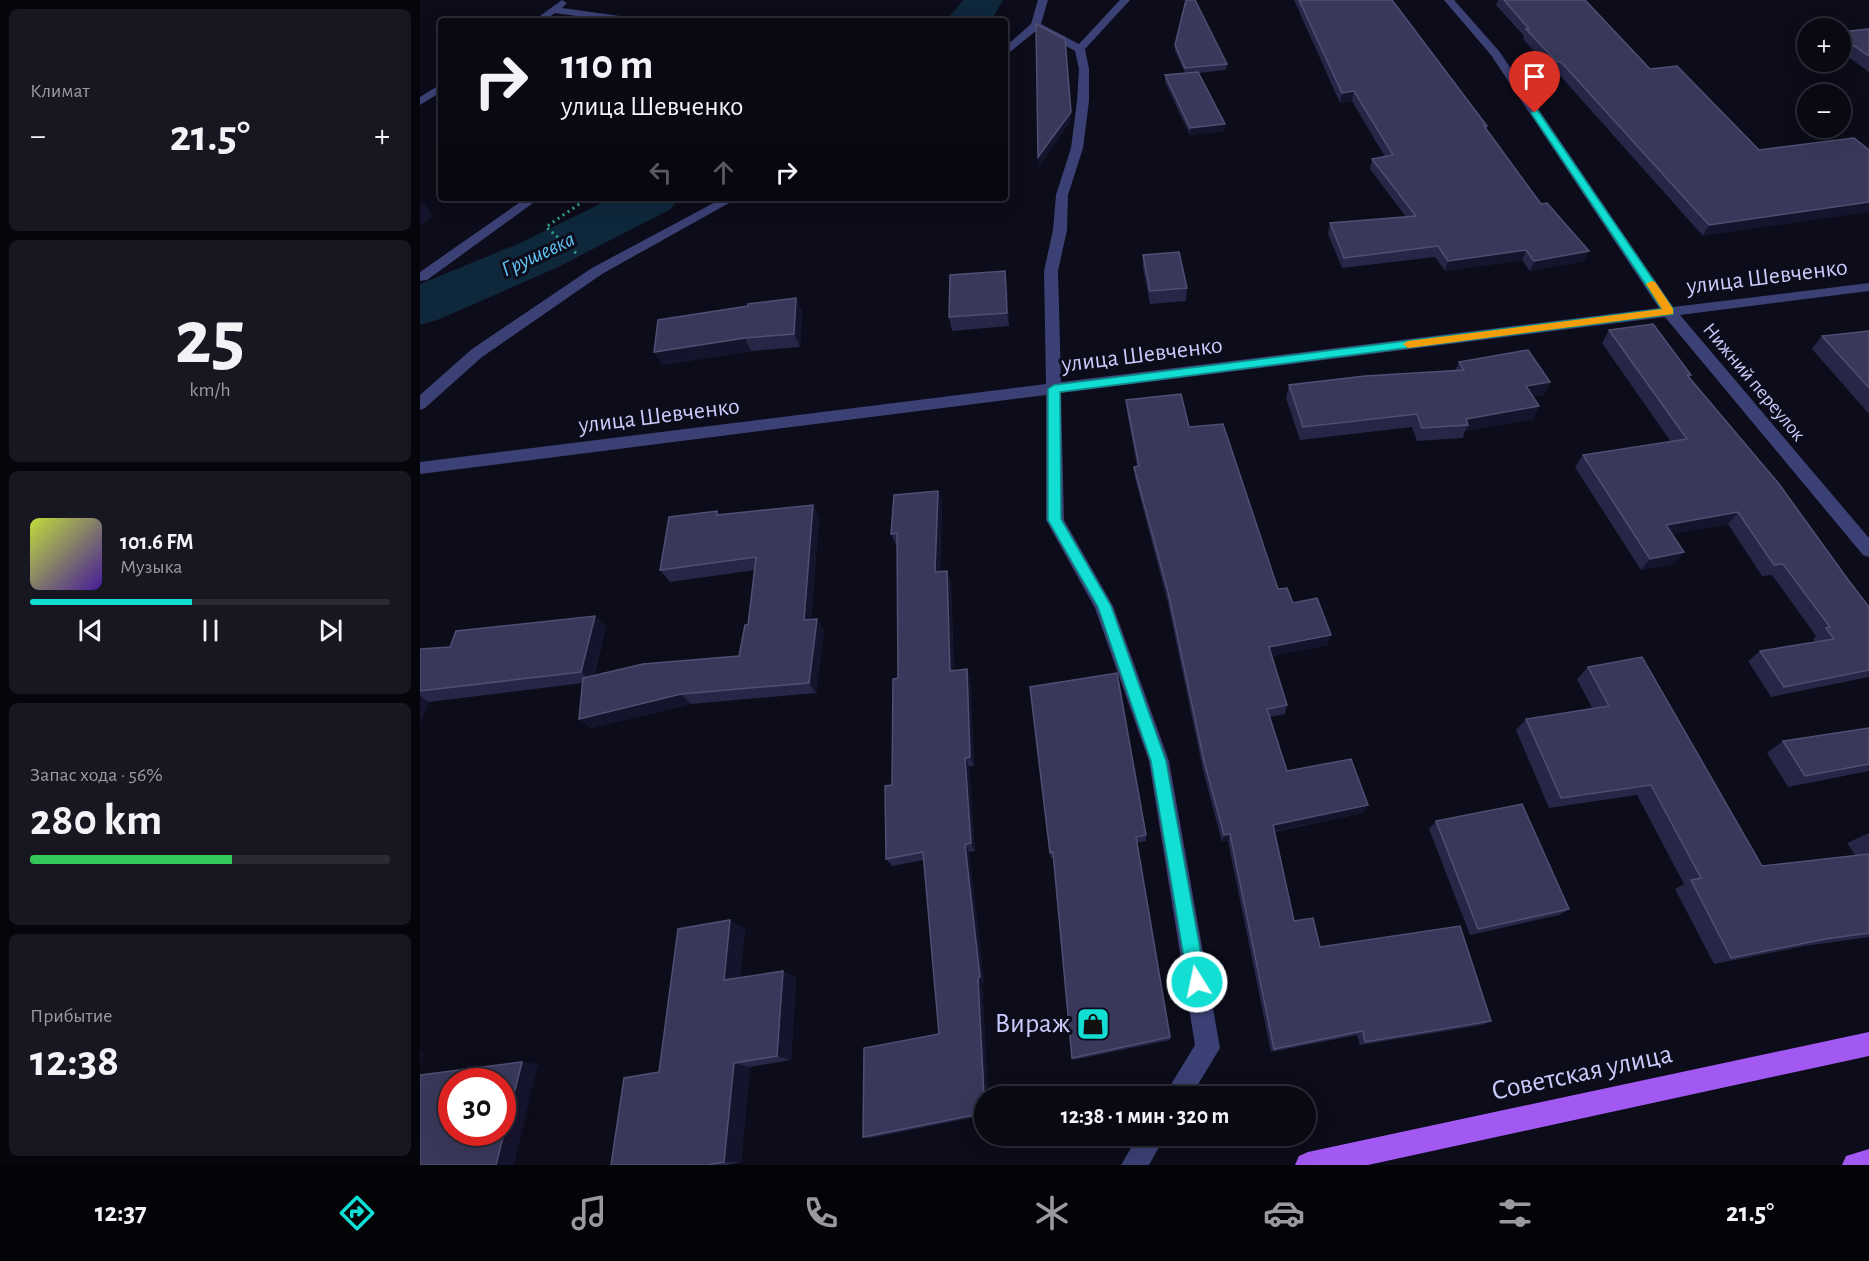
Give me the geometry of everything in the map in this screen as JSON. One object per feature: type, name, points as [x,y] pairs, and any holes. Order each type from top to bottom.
[{"type":"main road","name":"Советская улица","points":[[1308,1165],[1869,1044]]},
{"type":"main road","points":[[1855,1165],[1869,1162]]},
{"type":"street","points":[[542,18],[565,0]]},
{"type":"street","points":[[1008,50],[1036,25],[1043,0]]},
{"type":"street","points":[[1080,49],[1125,0]]},
{"type":"street","name":"Нижний переулок","points":[[1449,0],[1495,53],[1669,312],[1869,550]]},
{"type":"street","points":[[554,10],[612,18]]},
{"type":"street","points":[[1036,25],[1080,49]]},
{"type":"street","points":[[1080,49],[1084,69],[1077,148],[1062,195],[1060,230],[1051,271],[1055,520],[1104,606],[1159,761],[1208,1048],[1183,1086]]},
{"type":"street","points":[[420,102],[438,89]]},
{"type":"street","points":[[422,277],[530,201]]},
{"type":"street","points":[[420,404],[477,352],[597,271],[726,201]]},
{"type":"street","name":"улица Шевченко","points":[[420,468],[1869,287]]},
{"type":"street","points":[[1134,1165],[1146,1146]]},
{"type":"path","points":[[578,254],[546,227],[584,201]]},
{"type":"building","points":[[1186,0],[1195,0],[1227,64],[1185,68],[1175,45]]},
{"type":"building","points":[[1299,0],[1392,0],[1487,126],[1484,126],[1541,204],[1547,203],[1589,251],[1534,261],[1526,250],[1448,261],[1438,246],[1344,258],[1330,223],[1416,216],[1372,159],[1393,155],[1354,91],[1342,93]]},
{"type":"building","points":[[1504,0],[1585,0],[1650,69],[1677,66],[1759,150],[1854,138],[1869,150],[1869,202],[1709,225],[1561,62],[1557,62],[1526,29],[1529,29]]},
{"type":"building","points":[[1036,24],[1065,39],[1071,112],[1038,157]]},
{"type":"building","points":[[1869,29],[1869,56],[1851,44],[1851,31]]},
{"type":"building","points":[[1198,72],[1225,124],[1190,128],[1165,75]]},
{"type":"building","points":[[1179,252],[1187,288],[1150,291],[1143,255]]},
{"type":"building","points":[[1005,271],[1007,313],[949,317],[950,275]]},
{"type":"building","points":[[796,298],[794,334],[745,338],[654,352],[658,320]]},
{"type":"building","points":[[1653,324],[1691,375],[1687,375],[1779,484],[1869,607],[1869,670],[1784,687],[1760,651],[1834,639],[1826,628],[1830,627],[1783,564],[1774,565],[1738,512],[1666,525],[1684,552],[1650,559],[1583,455],[1687,439],[1609,330]]},
{"type":"building","points":[[1869,331],[1869,388],[1822,336]]},
{"type":"building","points":[[1528,350],[1550,382],[1526,386],[1539,406],[1466,419],[1468,425],[1422,428],[1417,414],[1303,427],[1289,385],[1365,376],[1464,370],[1459,362]]},
{"type":"building","points":[[1181,394],[1189,427],[1223,424],[1278,589],[1287,588],[1293,603],[1317,598],[1331,635],[1269,647],[1287,705],[1267,709],[1287,771],[1351,759],[1368,805],[1273,825],[1294,921],[1313,918],[1320,947],[1460,926],[1491,1021],[1365,1042],[1363,1031],[1274,1049],[1230,834],[1224,835],[1204,761],[1168,592],[1134,467],[1139,466],[1126,400]]},
{"type":"building","points":[[938,491],[935,572],[947,571],[950,671],[967,669],[970,757],[965,758],[971,843],[965,844],[980,977],[978,978],[983,1086],[974,1086],[974,1115],[863,1137],[864,1048],[939,1034],[923,852],[886,859],[885,786],[892,785],[893,679],[898,678],[897,533],[891,534],[894,495]]},
{"type":"building","points":[[813,505],[804,620],[817,619],[809,683],[681,694],[579,719],[583,678],[643,664],[739,656],[745,625],[748,625],[756,557],[660,570],[669,517],[717,511],[717,515]]},
{"type":"building","points":[[595,616],[581,672],[420,691],[420,649],[450,647],[456,631]]},
{"type":"building","points":[[1642,657],[1762,866],[1869,854],[1869,933],[1825,939],[1731,958],[1691,880],[1701,878],[1651,785],[1561,798],[1526,719],[1609,706],[1588,667]]},
{"type":"building","points":[[1117,673],[1146,835],[1136,837],[1170,1037],[1072,1058],[1053,852],[1050,853],[1030,687]]},
{"type":"building","points":[[1869,728],[1869,764],[1805,776],[1783,741]]},
{"type":"building","points":[[1522,804],[1569,909],[1478,929],[1436,821]]},
{"type":"building","points":[[730,920],[724,980],[783,971],[777,1056],[734,1063],[724,1162],[707,1165],[611,1165],[624,1078],[659,1072],[678,929]]},
{"type":"building","points":[[522,1062],[516,1086],[516,1068],[475,1068]]},
{"type":"building","points":[[438,1073],[438,1146],[501,1146],[496,1165],[420,1165],[420,1075]]},
{"type":"waterway","name":"Грушевка","points":[[970,18],[979,10],[983,0]]},
{"type":"waterway","name":"Грушевка","points":[[420,306],[539,255],[647,201]]},
{"type":"slow traffic","points":[[1408,344],[1669,312],[1651,284]]},
{"type":"place","name":"Вираж","points":[[1093,1024]]},
{"type":"route","points":[[1197,982],[1159,761],[1104,606],[1055,520],[1054,389],[1669,312],[1535,113]]}]
